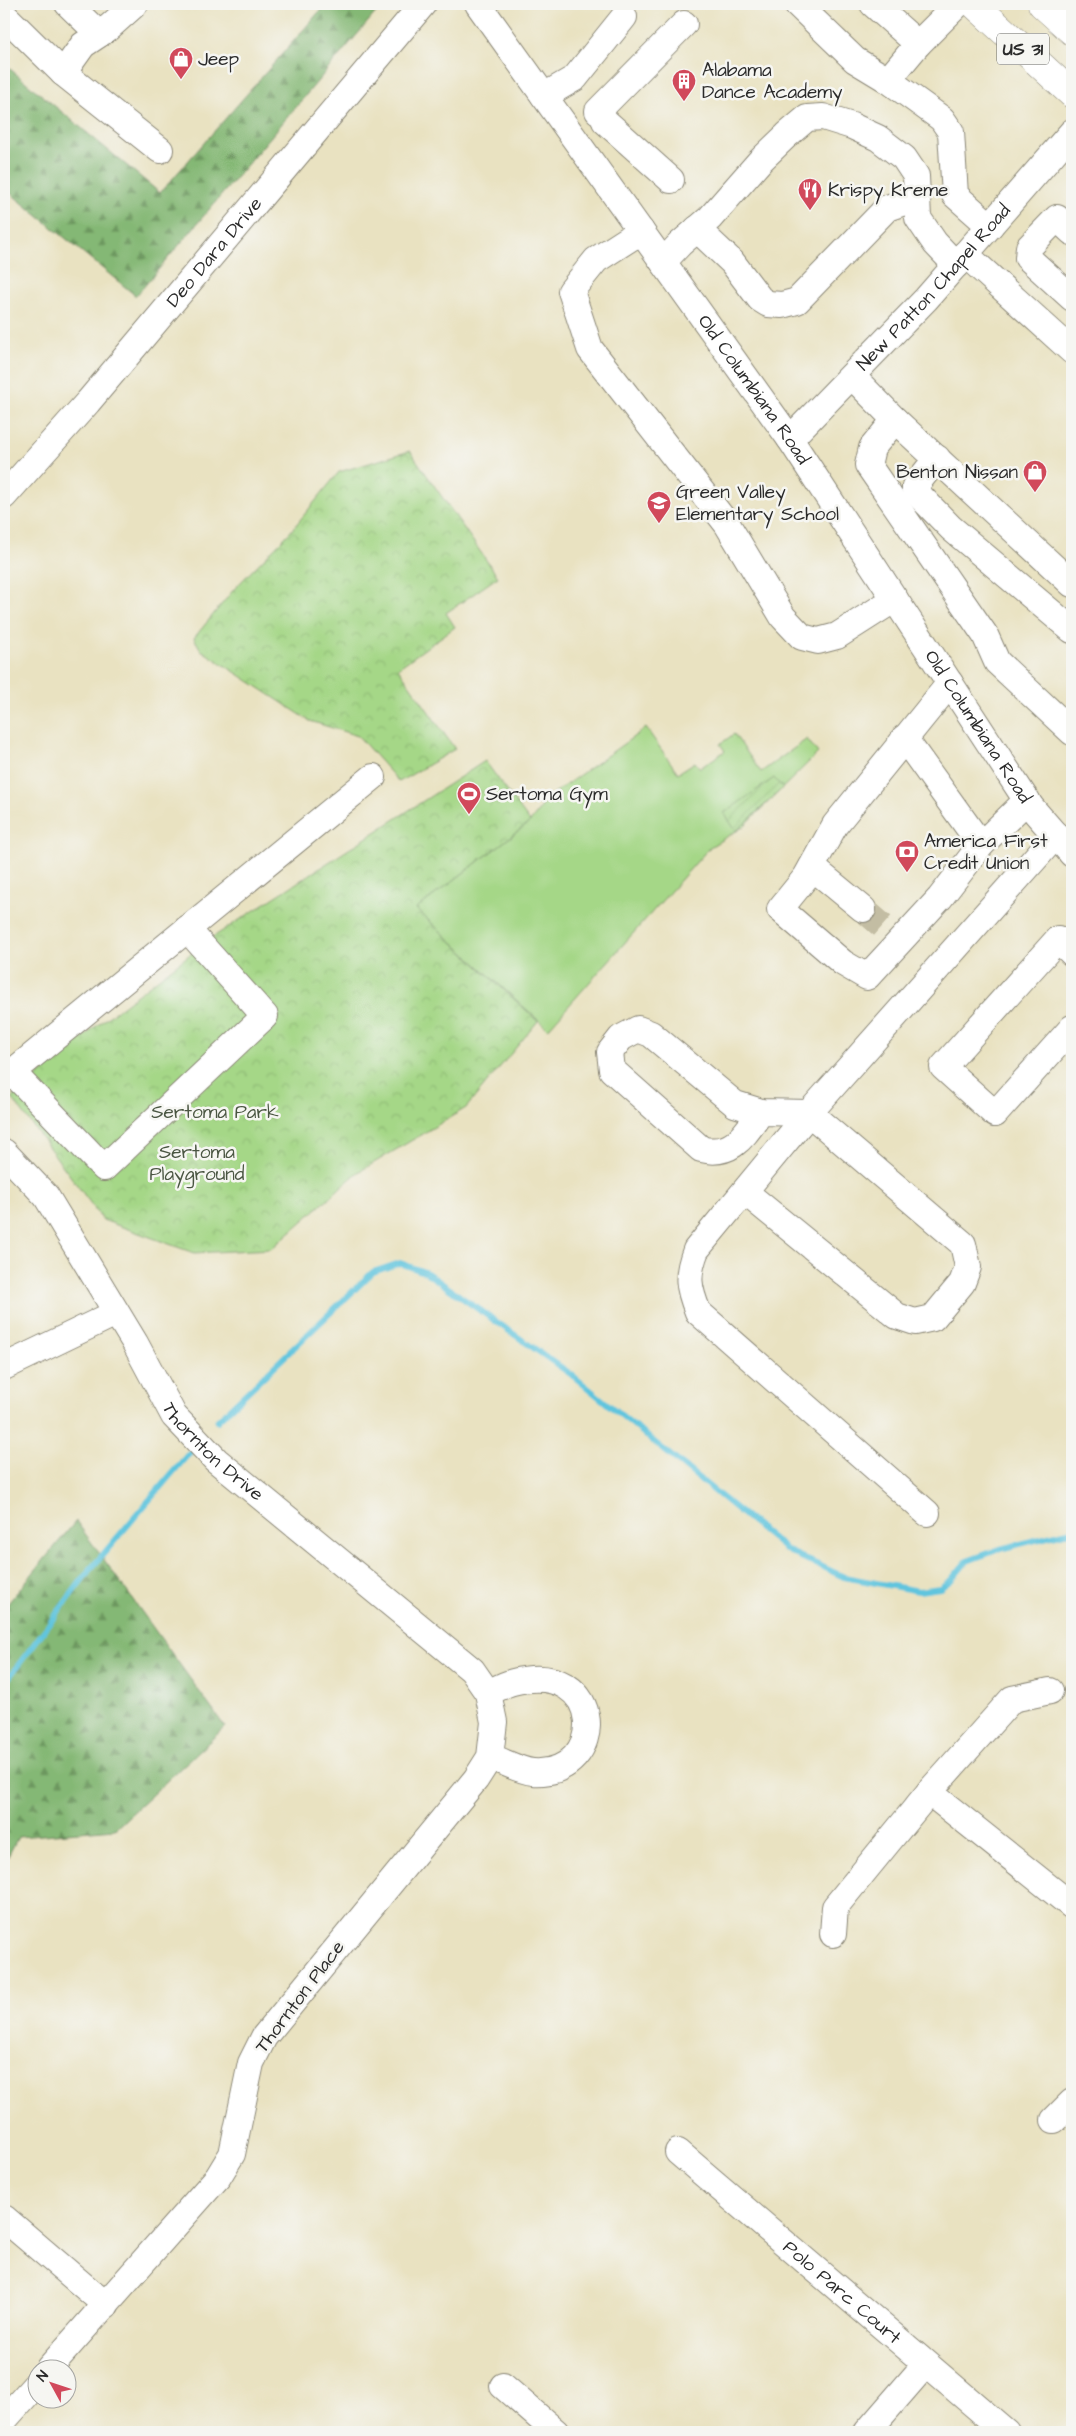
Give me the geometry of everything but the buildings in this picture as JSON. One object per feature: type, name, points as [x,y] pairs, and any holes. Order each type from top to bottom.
[{"type":"main road","name":"US 31","points":[[974,4],[1072,94]]},
{"type":"main road","name":"US 31","points":[[1045,5],[1072,31]]},
{"type":"street","points":[[68,4],[100,34]]},
{"type":"street","points":[[63,73],[83,45],[100,34],[135,4]]},
{"type":"street","name":"Deo Dara Drive","points":[[6,490],[88,402],[423,4]]},
{"type":"street","points":[[797,4],[855,60],[888,80],[942,119],[951,132],[955,195],[990,226]]},
{"type":"street","points":[[873,4],[918,44]]},
{"type":"street","points":[[888,80],[918,44],[958,4]]},
{"type":"street","name":"Old Columbiana Road","points":[[481,5],[790,439],[1027,800],[1064,844]]},
{"type":"street","points":[[4,15],[63,73],[160,150]]},
{"type":"street","points":[[544,96],[575,78],[624,17]]},
{"type":"street","points":[[577,141],[602,116],[684,24]]},
{"type":"street","points":[[575,78],[602,116],[670,180]]},
{"type":"street","points":[[664,262],[705,222],[760,161],[807,118],[823,117],[852,126],[878,138],[904,158],[916,176],[918,218],[935,243],[961,260],[1072,352]]},
{"type":"street","name":"New Patton Chapel Road","points":[[790,439],[961,260],[1072,132]]},
{"type":"street","points":[[705,222],[760,299],[768,304],[782,305],[797,302],[887,208],[916,195]]},
{"type":"street","points":[[1072,232],[1057,218],[1029,247],[1028,258],[1072,298]]},
{"type":"street","points":[[641,231],[596,260],[571,292],[590,349],[727,524],[783,618],[802,636],[818,641],[837,636],[895,599]]},
{"type":"street","points":[[852,376],[895,420],[1072,584]]},
{"type":"street","points":[[895,420],[872,448],[868,465],[904,496],[951,528],[1072,630]]},
{"type":"street","points":[[904,496],[915,486],[937,458]]},
{"type":"street","points":[[904,496],[985,635],[997,662],[1072,732]]},
{"type":"street","points":[[950,683],[835,825],[812,867],[780,909],[843,963],[868,977],[893,936],[940,898],[981,845],[1027,800]]},
{"type":"street","points":[[904,738],[981,845]]},
{"type":"street","points":[[187,929],[266,1016],[104,1168],[8,1076],[187,929],[373,777]]},
{"type":"street","points":[[927,1513],[698,1312],[690,1291],[689,1268],[696,1250],[809,1114],[1064,844]]},
{"type":"street","points":[[812,867],[864,909]]},
{"type":"street","points":[[1072,953],[1058,939],[943,1067],[995,1114],[1072,1028]]},
{"type":"street","points":[[745,1192],[897,1316],[914,1322],[933,1318],[962,1283],[968,1267],[963,1244],[809,1114],[760,1112],[735,1104],[652,1034],[638,1029],[621,1038],[610,1052],[612,1070],[702,1149],[716,1153],[729,1149],[743,1136],[760,1112]]},
{"type":"street","name":"Thornton Drive","points":[[4,1152],[46,1196],[116,1313],[136,1342],[174,1416],[216,1460],[472,1670],[488,1693],[494,1722],[490,1756]]},
{"type":"street","points":[[4,1367],[116,1313]]},
{"type":"street","points":[[488,1693],[512,1682],[538,1679],[563,1683],[578,1696],[587,1711],[588,1729],[582,1748],[557,1769],[533,1772],[490,1756]]},
{"type":"street","points":[[833,1934],[834,1907],[929,1792],[1012,1699],[1050,1691]]},
{"type":"street","name":"Thornton Place","points":[[58,2358],[223,2169],[232,2154],[251,2063],[264,2037],[476,1778],[490,1756]]},
{"type":"street","points":[[929,1792],[1072,1906]]},
{"type":"street","points":[[1054,2120],[1072,2102]]},
{"type":"street","name":"Polo Parc Court","points":[[678,2152],[925,2365],[1006,2432]]},
{"type":"street","points":[[4,2218],[106,2305]]},
{"type":"street","points":[[866,2432],[925,2365]]},
{"type":"street","points":[[503,2386],[556,2432]]},
{"type":"street","points":[[4,2420],[28,2393]]},
{"type":"green space","points":[[326,4],[383,4],[136,296],[4,188],[4,64],[160,193]]},
{"type":"green space","points":[[410,451],[498,577],[446,613],[455,627],[398,668],[455,749],[399,782],[358,736],[310,721],[201,650],[194,638],[235,588],[291,531],[339,472]]},
{"type":"green space","points":[[646,728],[678,773],[695,762],[700,768],[725,751],[720,744],[734,734],[761,772],[807,739],[818,753],[743,827],[710,847],[548,1029],[416,909],[530,822],[550,796]]},
{"type":"green space","name":"Sertoma Park","points":[[485,761],[530,822],[416,909],[538,1021],[466,1108],[357,1173],[271,1249],[194,1253],[103,1220],[12,1098],[95,1027],[210,939]]},
{"type":"green space","points":[[774,778],[783,788],[736,831],[724,813]]},
{"type":"green space","points":[[76,1521],[225,1727],[115,1829],[18,1837],[4,1864],[4,1608]]},
{"type":"waterway","points":[[217,1421],[373,1272],[400,1263],[427,1273],[572,1375],[788,1551],[844,1577],[919,1591],[940,1588],[951,1580],[967,1561],[1000,1549],[1072,1531]]},
{"type":"waterway","points":[[4,1684],[88,1572],[191,1451]]},
{"type":"tunnel","points":[[863,909],[886,929]]},
{"type":"place","name":"Jeep","points":[[181,80]]},
{"type":"place","name":"Alabama Dance Academy","points":[[684,102]]},
{"type":"place","name":"Krispy Kreme","points":[[810,211]]},
{"type":"place","name":"Benton Nissan","points":[[1035,493]]},
{"type":"place","name":"Green Valley Elementary School","points":[[659,524]]},
{"type":"place","name":"Sertoma Gym","points":[[469,815]]},
{"type":"place","name":"America First Credit Union","points":[[907,873]]},
{"type":"park label","name":"Sertoma Playground","points":[[197,1163]]}]
